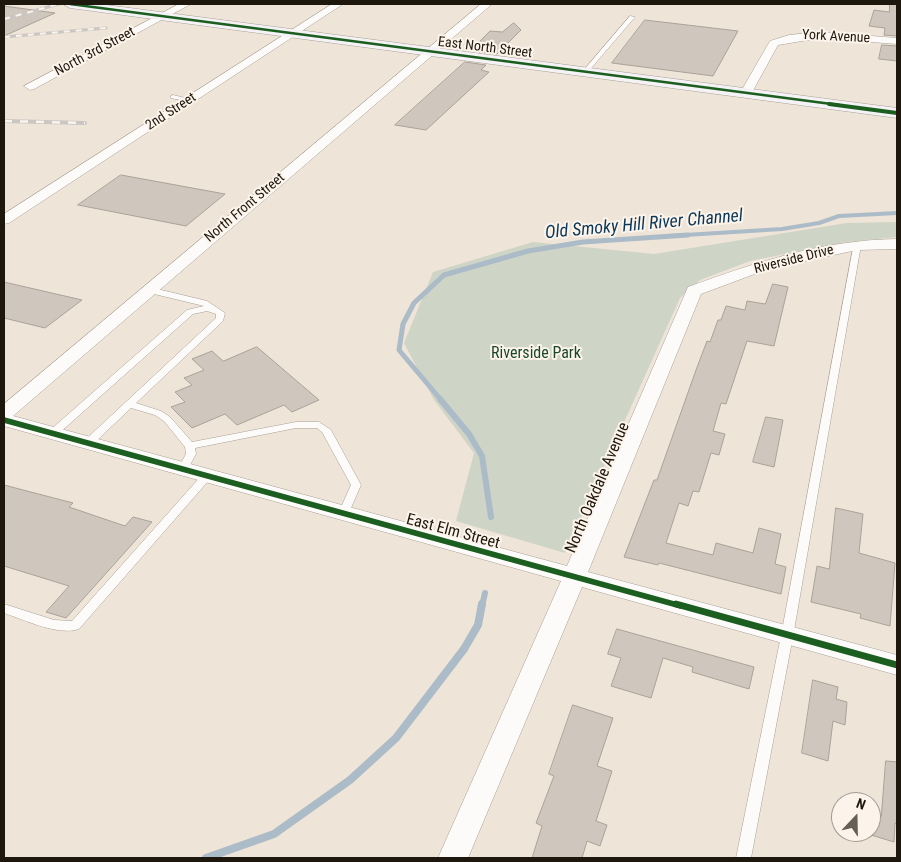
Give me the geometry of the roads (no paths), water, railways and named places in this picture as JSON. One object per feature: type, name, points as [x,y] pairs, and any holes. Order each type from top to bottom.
[{"type":"street","name":"East North Street","points":[[70,4],[897,113]]},
{"type":"street","name":"North 3rd Street","points":[[30,86],[186,4]]},
{"type":"street","name":"2nd Street","points":[[4,220],[338,4]]},
{"type":"street","name":"North Front Street","points":[[4,414],[429,52],[488,4]]},
{"type":"street","name":"York Avenue","points":[[746,93],[774,43],[795,35],[834,34],[897,41]]},
{"type":"street","name":"Riverside Drive","points":[[694,291],[763,265],[857,245],[897,244]]},
{"type":"street","name":"North Oakdale Avenue","points":[[453,858],[574,578],[694,291]]},
{"type":"street","name":"East Elm Street","points":[[4,420],[574,578],[897,665]]},
{"type":"lane","points":[[585,72],[632,17]]},
{"type":"lane","points":[[173,97],[190,100]]},
{"type":"lane","points":[[744,858],[787,636],[857,245]]},
{"type":"lane","points":[[88,443],[220,319],[221,313],[204,303],[149,290]]},
{"type":"lane","points":[[53,433],[190,312],[208,308],[215,309]]},
{"type":"lane","points":[[129,404],[158,414],[166,419],[190,446],[191,454],[182,470]]},
{"type":"lane","points":[[190,446],[296,425],[319,426],[326,430],[356,485],[343,514]]},
{"type":"lane","points":[[4,609],[54,626],[75,626],[206,476]]},
{"type":"waterway","name":"Old Smoky Hill River Channel","points":[[669,236],[782,229],[819,223],[839,216],[897,213]]},
{"type":"waterway","name":"Old Smoky Hill River Channel","points":[[441,400],[399,350],[403,324],[414,303],[444,275],[528,251],[583,242],[688,235]]},
{"type":"waterway","name":"Old Smoky Hill River Channel","points":[[440,399],[469,434],[482,456],[491,517]]},
{"type":"waterway","name":"Old Smoky Hill River Channel","points":[[482,606],[485,593]]},
{"type":"waterway","name":"Old Smoky Hill River Channel","points":[[206,858],[274,834],[350,780],[396,738],[464,649],[478,625],[482,604]]},
{"type":"railway","points":[[4,19],[59,4]]},
{"type":"railway","points":[[4,37],[106,28]]},
{"type":"railway","points":[[4,121],[85,123]]},
{"type":"park label","name":"Riverside Park","points":[[536,354]]}]
